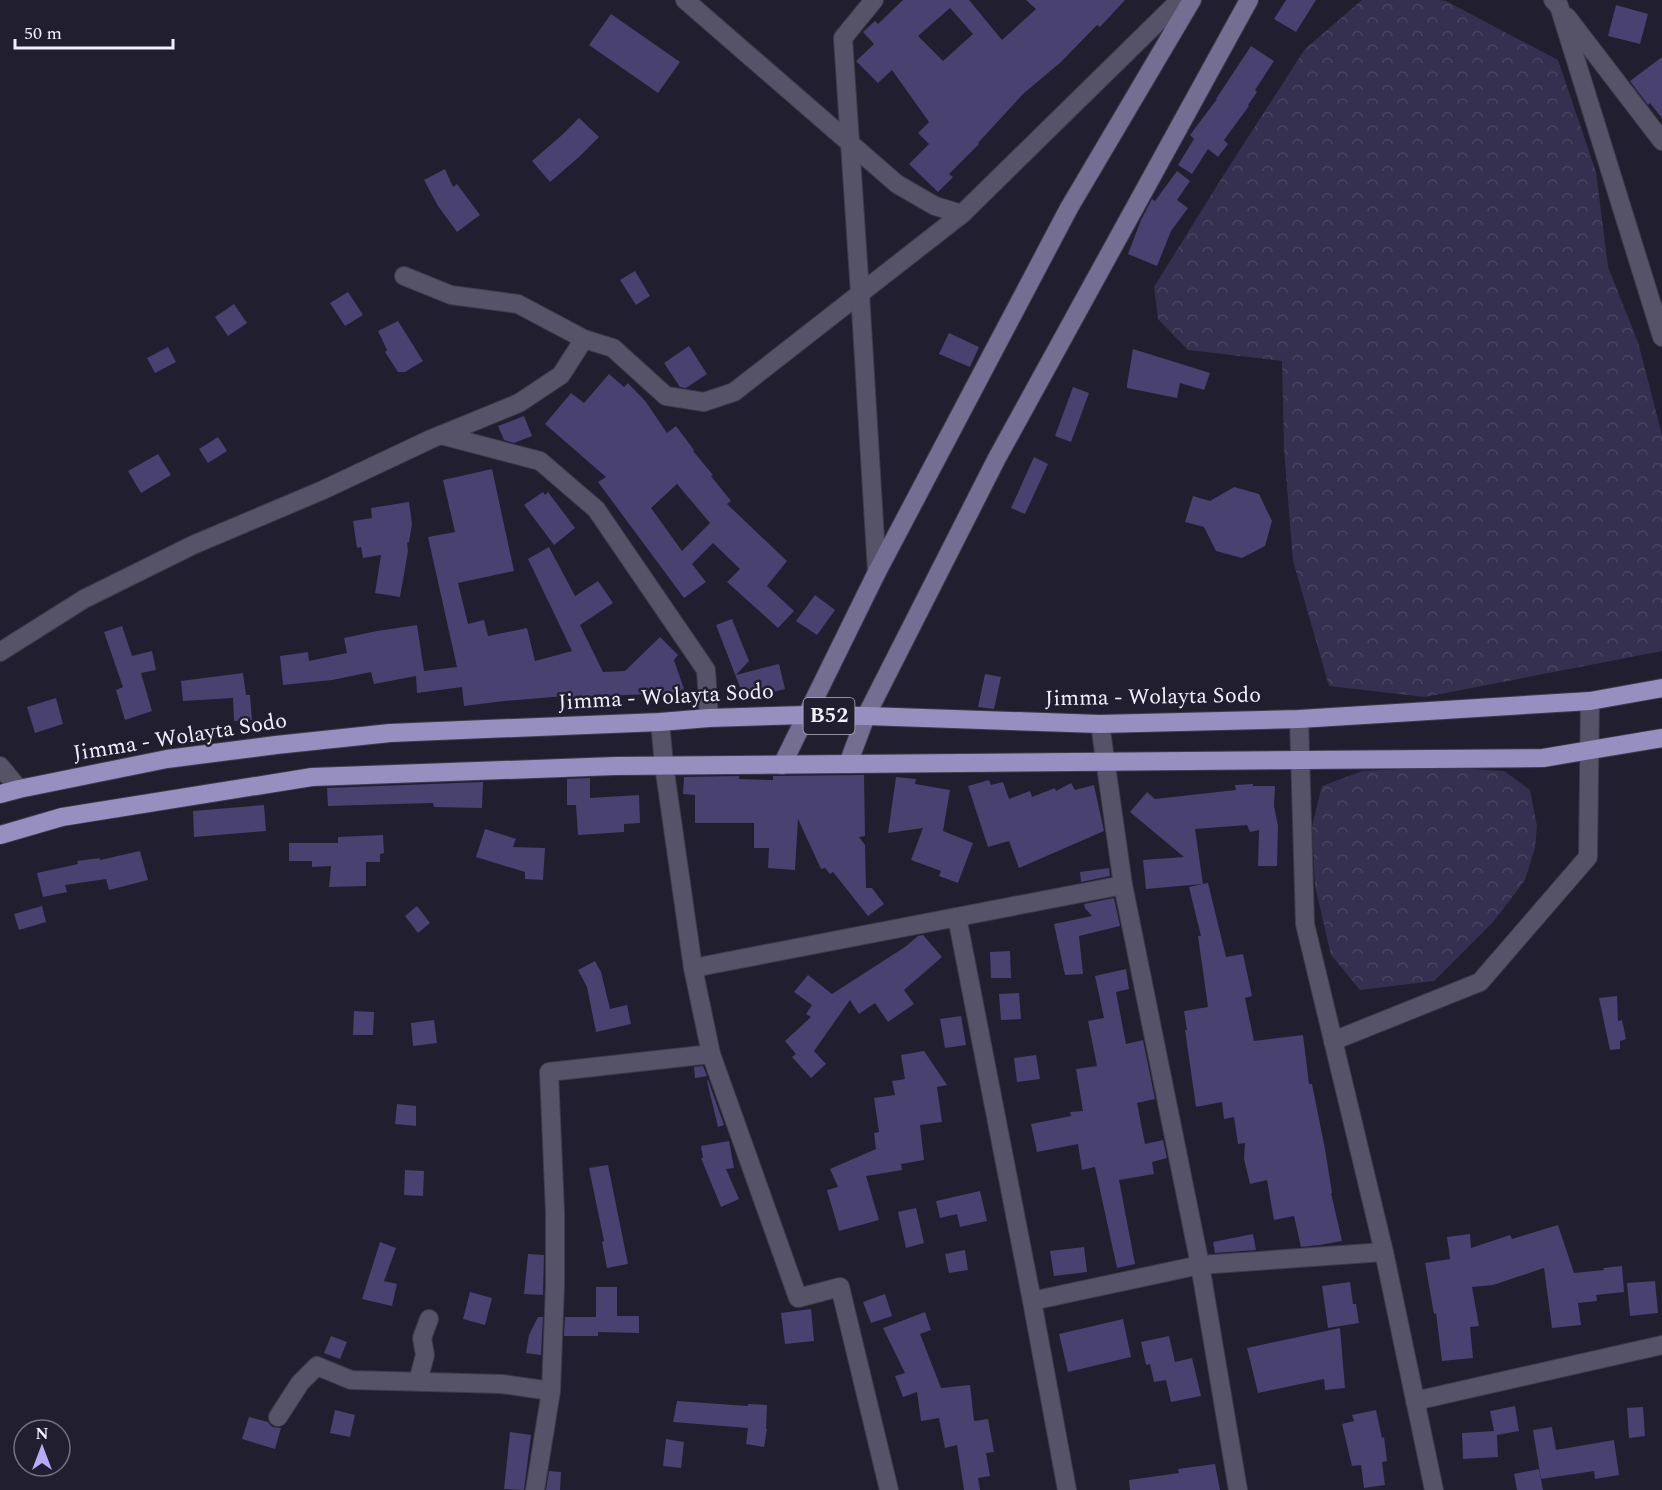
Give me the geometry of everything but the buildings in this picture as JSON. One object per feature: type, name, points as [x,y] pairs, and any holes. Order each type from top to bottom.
[{"type":"highway","name":"Jimma - Wolayta Sodo","points":[[0,794],[167,759],[390,733],[660,722],[709,717],[806,715],[1100,724],[1299,718],[1590,701],[1662,688]]},
{"type":"highway","name":"B52","points":[[0,835],[62,817],[312,777],[664,765],[1543,758],[1662,738]]},
{"type":"main road","points":[[782,765],[877,572],[1069,208],[1192,0]]},
{"type":"main road","points":[[848,764],[866,716],[997,458],[1249,0]]},
{"type":"street","points":[[685,0],[897,184],[935,206],[962,214]]},
{"type":"street","points":[[874,0],[843,38],[877,572]]},
{"type":"street","points":[[404,276],[451,295],[518,304],[584,339],[613,348],[666,396],[704,402],[734,392],[962,214],[1179,0]]},
{"type":"street","points":[[1556,3],[1662,141]]},
{"type":"street","points":[[1556,3],[1662,337]]},
{"type":"street","points":[[0,652],[94,594],[193,545],[323,490],[441,435],[519,403],[561,375],[584,339]]},
{"type":"street","points":[[441,435],[540,461],[596,508],[706,670],[709,717]]},
{"type":"street","points":[[1333,1041],[1480,981],[1588,857],[1590,701]]},
{"type":"street","points":[[1299,718],[1305,924],[1384,1252],[1434,1490]]},
{"type":"street","points":[[660,722],[693,968],[711,1054],[798,1298],[840,1287],[889,1490]]},
{"type":"street","points":[[1100,724],[1123,885],[1200,1265],[1238,1490]]},
{"type":"street","points":[[0,766],[19,789]]},
{"type":"street","points":[[693,968],[1123,885]]},
{"type":"street","points":[[957,917],[1067,1490]]},
{"type":"street","points":[[535,1490],[551,1391],[555,1285],[555,1212],[549,1072],[711,1054]]},
{"type":"street","points":[[1032,1300],[1200,1265],[1384,1252]]},
{"type":"street","points":[[418,1381],[425,1354],[422,1338],[429,1319]]},
{"type":"street","points":[[1415,1401],[1662,1345]]},
{"type":"street","points":[[278,1416],[300,1383],[317,1366],[351,1380],[502,1384],[551,1391]]},
{"type":"green space","points":[[1362,0],[1446,1],[1558,60],[1596,172],[1608,267],[1638,342],[1662,435],[1662,651],[1425,697],[1329,686],[1293,561],[1284,449],[1282,361],[1188,350],[1158,319],[1154,287],[1223,176],[1305,49]]},
{"type":"green space","points":[[1441,767],[1504,771],[1530,790],[1537,826],[1535,848],[1525,880],[1494,921],[1434,981],[1360,990],[1331,955],[1315,886],[1312,826],[1322,786],[1362,771]]}]
